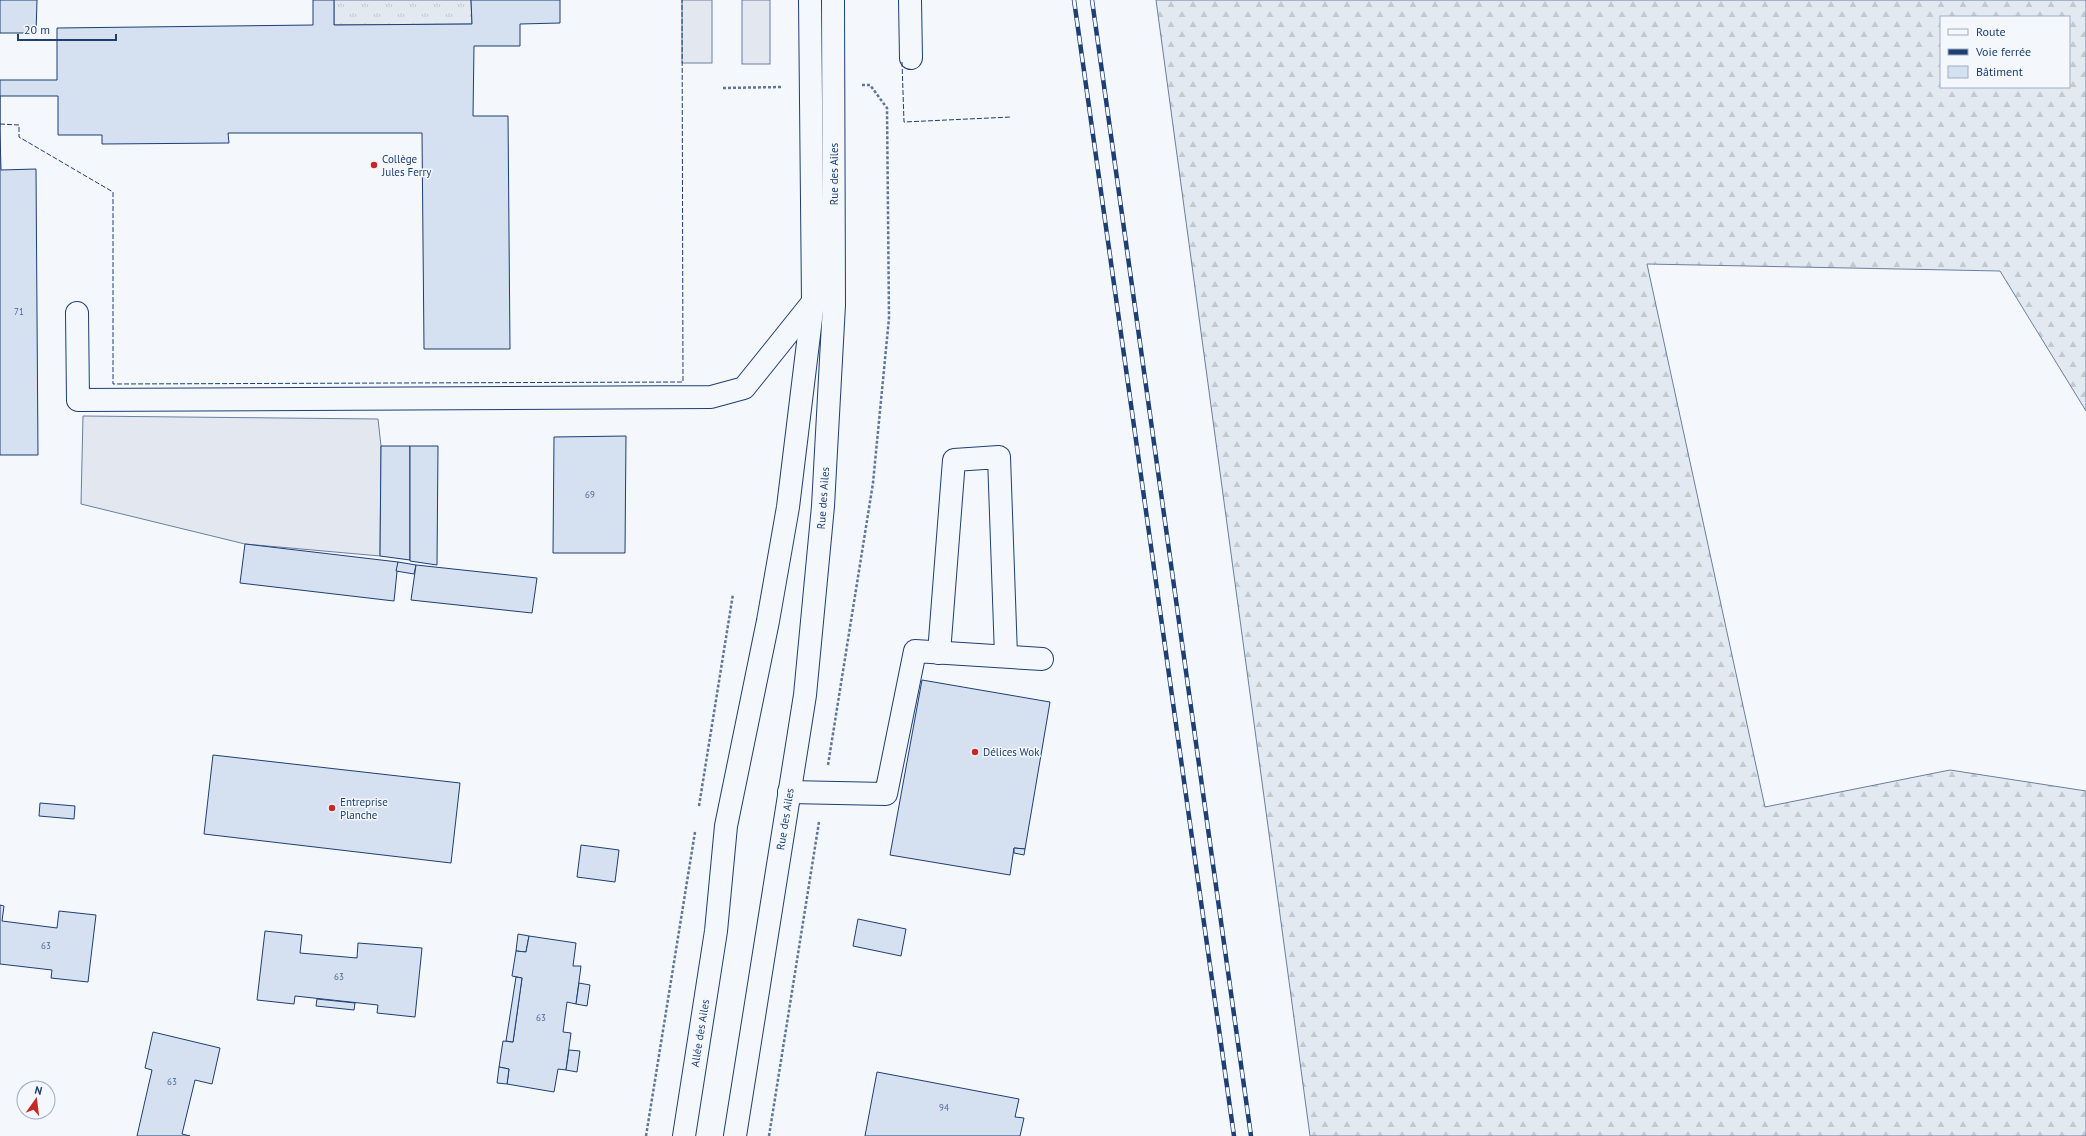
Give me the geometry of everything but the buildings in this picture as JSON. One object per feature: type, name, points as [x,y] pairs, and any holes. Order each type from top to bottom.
[{"type":"main road","name":"Rue des Ailes","points":[[716,931],[726,826],[768,621],[788,507],[813,302],[810,0]]},
{"type":"main road","name":"Rue des Ailes","points":[[735,1136],[805,695],[824,506],[834,305],[833,0]]},
{"type":"main road","points":[[910,0],[911,58]]},
{"type":"main road","points":[[77,313],[78,400],[711,398],[744,388],[813,302]]},
{"type":"main road","points":[[939,653],[954,460],[999,457],[1006,656]]},
{"type":"main road","points":[[789,792],[886,794],[915,651],[1042,659]]},
{"type":"main road","name":"Allée des Ailes","points":[[684,1136],[716,931]]},
{"type":"path","points":[[723,88],[812,86]]},
{"type":"path","points":[[698,811],[733,594]]},
{"type":"path","points":[[646,1136],[696,827]]},
{"type":"green space","points":[[334,0],[471,0],[472,24],[334,25]]},
{"type":"green space","points":[[1156,0],[2086,0],[2086,411],[2000,271],[1647,264],[1765,807],[1950,770],[2086,791],[2086,1136],[1310,1136]]},
{"type":"shaded area","points":[[682,0],[712,0],[712,63],[682,63]]},
{"type":"shaded area","points":[[742,0],[770,0],[770,64],[742,64]]},
{"type":"shaded area","points":[[83,416],[378,419],[381,446],[380,556],[245,544],[81,504]]},
{"type":"railway","points":[[1074,0],[1234,1136]]},
{"type":"railway","points":[[1092,0],[1251,1136]]},
{"type":"fence","points":[[0,124],[19,125],[19,137],[113,192],[113,384],[683,382],[682,0]]},
{"type":"fence","points":[[902,62],[904,122],[1011,117]]},
{"type":"place","name":"Collège Jules Ferry","points":[[374,165]]},
{"type":"place","name":"Délices Wok","points":[[975,752]]},
{"type":"place","name":"Entreprise Planche","points":[[332,808]]}]
